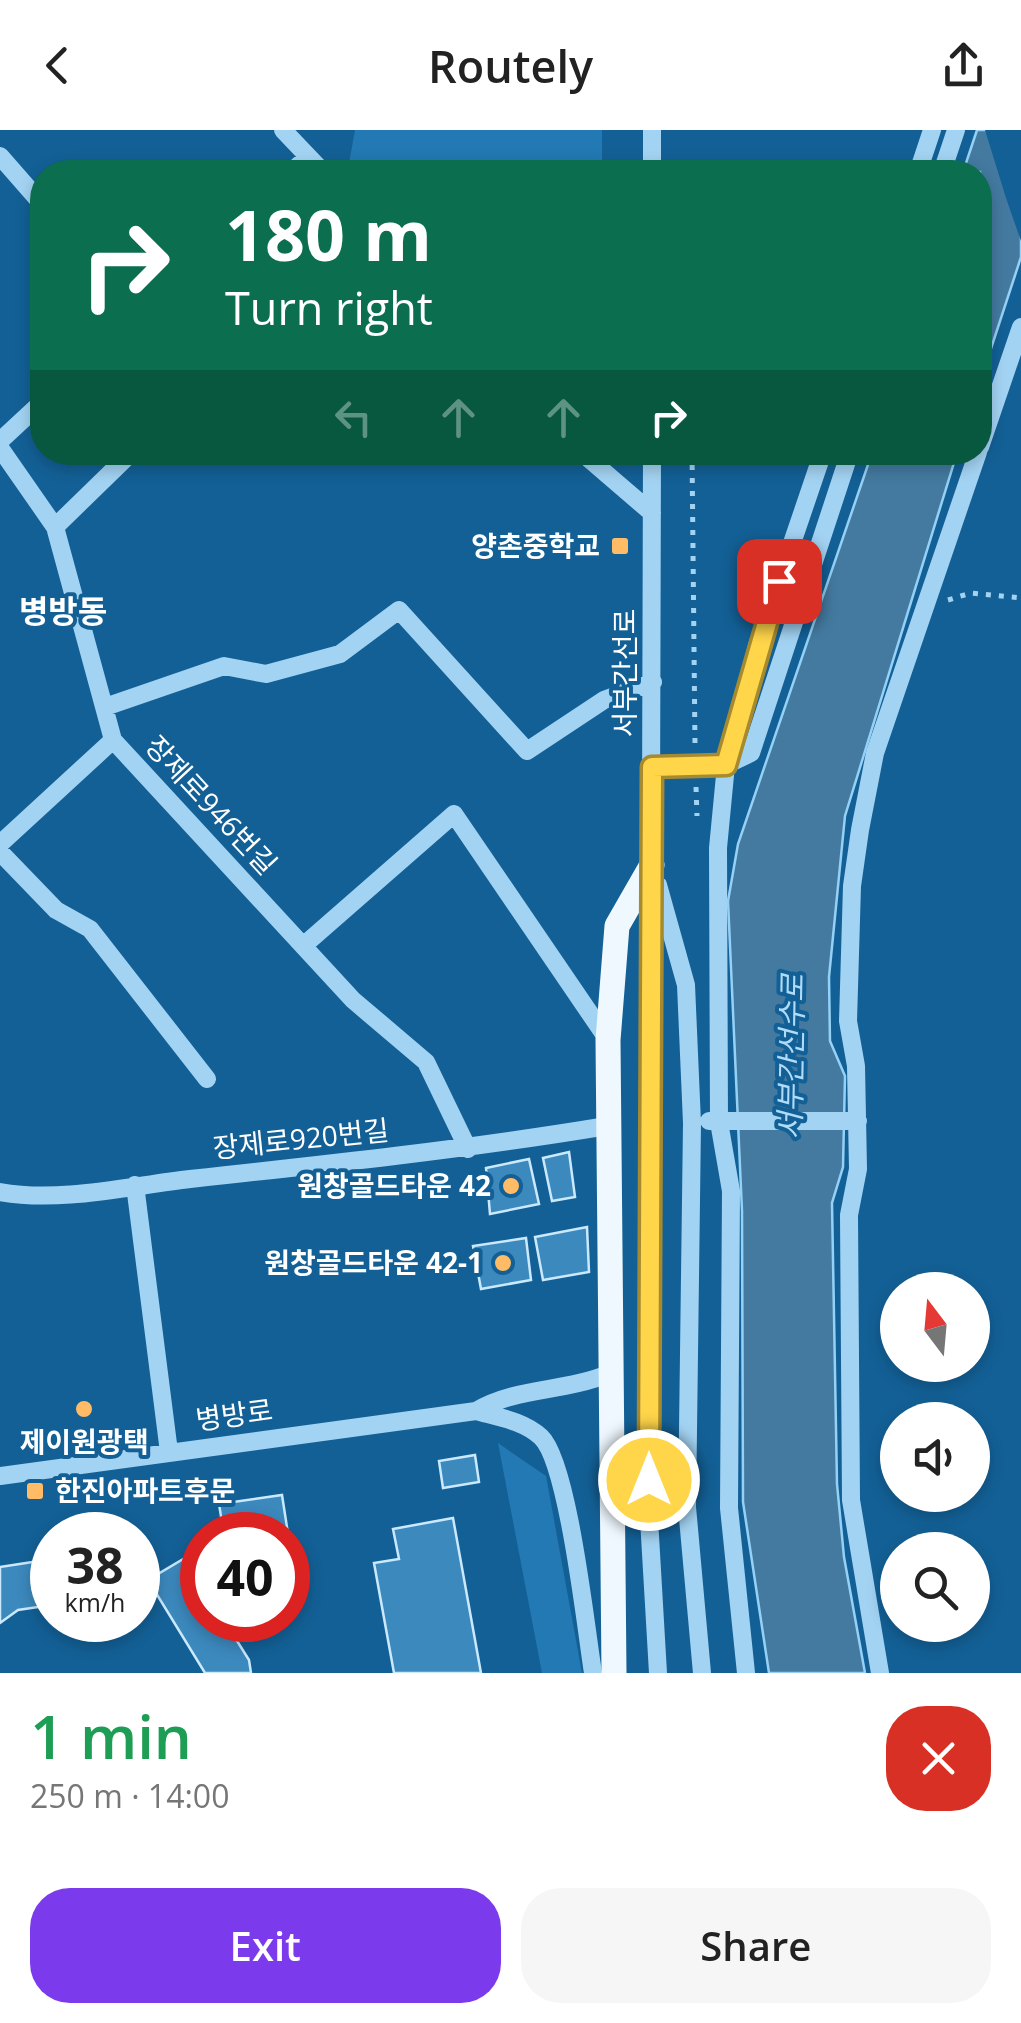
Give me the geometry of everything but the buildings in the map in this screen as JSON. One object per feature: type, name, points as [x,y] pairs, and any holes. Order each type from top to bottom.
[{"type":"main road","points":[[614,1673],[608,1374],[608,1040],[618,926],[652,866]]},
{"type":"street","points":[[283,130],[312,160]]},
{"type":"street","points":[[652,130],[652,160]]},
{"type":"street","points":[[922,160],[932,130]]},
{"type":"street","points":[[946,160],[956,130]]},
{"type":"street","points":[[0,156],[30,190]]},
{"type":"street","points":[[304,160],[308,156]]},
{"type":"street","points":[[992,412],[1021,327]]},
{"type":"street","points":[[0,444],[30,414]]},
{"type":"street","name":"장제로946번길","points":[[0,444],[55,527],[113,740],[353,1000],[426,1062],[468,1148]]},
{"type":"street","points":[[55,527],[119,465]]},
{"type":"street","points":[[595,465],[652,513]]},
{"type":"street","name":"서부간선로","points":[[652,465],[648,1518],[658,1673]]},
{"type":"street","points":[[746,1673],[729,1508],[732,1191],[718,848],[726,765],[757,646],[819,465]]},
{"type":"street","points":[[652,767],[726,765],[751,752],[846,465]]},
{"type":"street","points":[[880,1673],[851,1500],[849,1214],[858,1169],[848,1022],[852,886],[876,753],[974,465]]},
{"type":"street","points":[[104,707],[224,666],[266,674],[340,654],[399,610],[527,750],[604,700],[653,682]]},
{"type":"street","points":[[113,740],[0,848],[56,910],[90,929],[206,1079]]},
{"type":"street","points":[[303,946],[454,814],[608,1040]]},
{"type":"street","points":[[652,866],[686,986],[692,1122],[687,1507],[702,1673]]},
{"type":"street","points":[[692,1122],[854,1121]]},
{"type":"street","name":"장제로920번길","points":[[0,1192],[25,1197],[136,1185],[468,1148],[607,1126]]},
{"type":"street","points":[[136,1185],[169,1452]]},
{"type":"street","points":[[476,1412],[502,1396],[582,1384],[608,1374]]},
{"type":"street","points":[[476,1412],[520,1423],[544,1438],[560,1475],[593,1673]]},
{"type":"street","name":"병방로","points":[[0,1476],[476,1412]]},
{"type":"path","points":[[940,603],[971,594],[1021,598]]},
{"type":"shaded area","points":[[355,130],[602,130],[602,160],[350,160]]},
{"type":"shaded area","points":[[498,1443],[546,1476],[582,1673],[542,1673]]},
{"type":"water","points":[[977,130],[1021,130],[1021,257],[992,345],[992,160],[967,160]]},
{"type":"water","name":"서부간선수로","points":[[868,465],[953,465],[845,816],[829,977],[830,1041],[845,1076],[843,1167],[832,1203],[837,1484],[844,1557],[865,1673],[769,1673],[743,1502],[742,1211],[728,901],[738,844]]},
{"type":"pier","points":[[985,130],[1021,130],[1021,241],[1006,198]]},
{"type":"place","name":"양촌중학교","points":[[620,546]]},
{"type":"place","name":"원창골드타운 42","points":[[511,1186]]},
{"type":"place","name":"원창골드타운 42-1","points":[[503,1263]]},
{"type":"place","name":"제이원광택","points":[[84,1409]]},
{"type":"place","name":"한진아파트후문","points":[[35,1491]]},
{"type":"district","name":"병방동","points":[[63,612]]},
{"type":"route","points":[[649,1480],[652,767],[726,765],[757,646],[779,581]]}]
